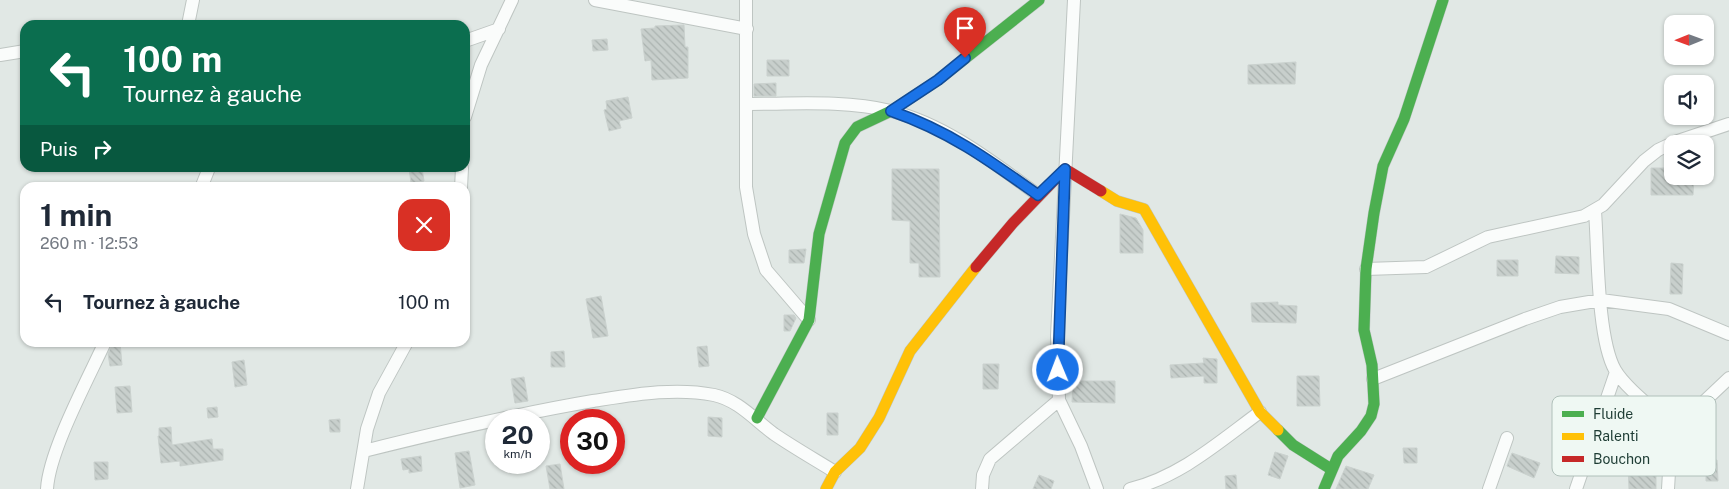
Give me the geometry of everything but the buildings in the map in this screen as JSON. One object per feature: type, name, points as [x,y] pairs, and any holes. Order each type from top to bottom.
[{"type":"street","points":[[189,20],[193,0]]},
{"type":"street","points":[[470,98],[473,87],[512,0]]},
{"type":"street","points":[[595,0],[746,29]]},
{"type":"street","points":[[746,0],[746,187],[754,234],[766,270],[809,320]]},
{"type":"street","points":[[757,418],[809,320],[819,234],[845,143],[857,127],[891,111],[938,80],[1040,0]]},
{"type":"street","points":[[1074,0],[1057,336],[1059,400],[1081,446],[1097,489]]},
{"type":"street","points":[[1324,489],[1338,456],[1361,431],[1370,416],[1374,404],[1364,330],[1366,269],[1383,166],[1404,119],[1444,0]]},
{"type":"street","points":[[470,39],[499,29]]},
{"type":"street","points":[[0,55],[20,53]]},
{"type":"street","points":[[746,104],[840,104],[891,111],[930,125],[990,160],[1038,195]]},
{"type":"street","points":[[1366,269],[1426,267],[1488,237],[1584,216],[1595,210],[1644,161],[1658,150],[1675,142],[1729,124]]},
{"type":"street","points":[[826,489],[835,472],[860,448],[879,418],[910,351],[937,314],[1038,195],[1065,169]]},
{"type":"street","points":[[1065,169],[1117,201],[1144,209],[1260,412],[1293,445],[1331,469]]},
{"type":"street","points":[[1595,210],[1600,300],[1610,358],[1616,372],[1641,396]]},
{"type":"street","points":[[1372,378],[1552,310],[1600,300],[1669,309],[1729,334]]},
{"type":"street","points":[[47,489],[48,477],[63,435],[103,347]]},
{"type":"street","points":[[356,489],[367,429],[379,393],[404,347]]},
{"type":"street","points":[[1608,396],[1616,372]]},
{"type":"street","points":[[1710,396],[1729,378]]},
{"type":"street","points":[[364,451],[502,417],[636,394],[670,392],[715,395],[735,404],[757,418],[773,433],[835,472]]},
{"type":"street","points":[[982,489],[982,475],[990,459],[1059,400]]},
{"type":"street","points":[[1130,489],[1148,484],[1182,468],[1260,412]]},
{"type":"street","points":[[1489,489],[1507,438]]},
{"type":"street","points":[[1576,489],[1580,476]]},
{"type":"street","points":[[1668,489],[1669,476]]},
{"type":"traffic: fast","points":[[757,418],[809,320],[819,234],[845,143],[857,127],[891,111],[938,80],[1039,0]]},
{"type":"traffic: fast","points":[[1324,489],[1338,456],[1361,431],[1371,416],[1374,404],[1372,365],[1364,330],[1366,269],[1374,213],[1383,166],[1404,119],[1443,0]]},
{"type":"traffic: fast","points":[[1278,430],[1293,445],[1331,469]]},
{"type":"traffic: slow","points":[[1101,191],[1117,201],[1144,209],[1260,412],[1278,430]]},
{"type":"traffic: slow","points":[[826,489],[835,472],[860,448],[879,418],[910,351],[976,267]]},
{"type":"traffic: jam","points":[[976,267],[1013,223],[1065,169],[1101,191]]},
{"type":"route","points":[[965,58],[938,80],[891,111],[930,125],[990,160],[1038,195],[1065,169],[1057,336],[1058,370]]}]
